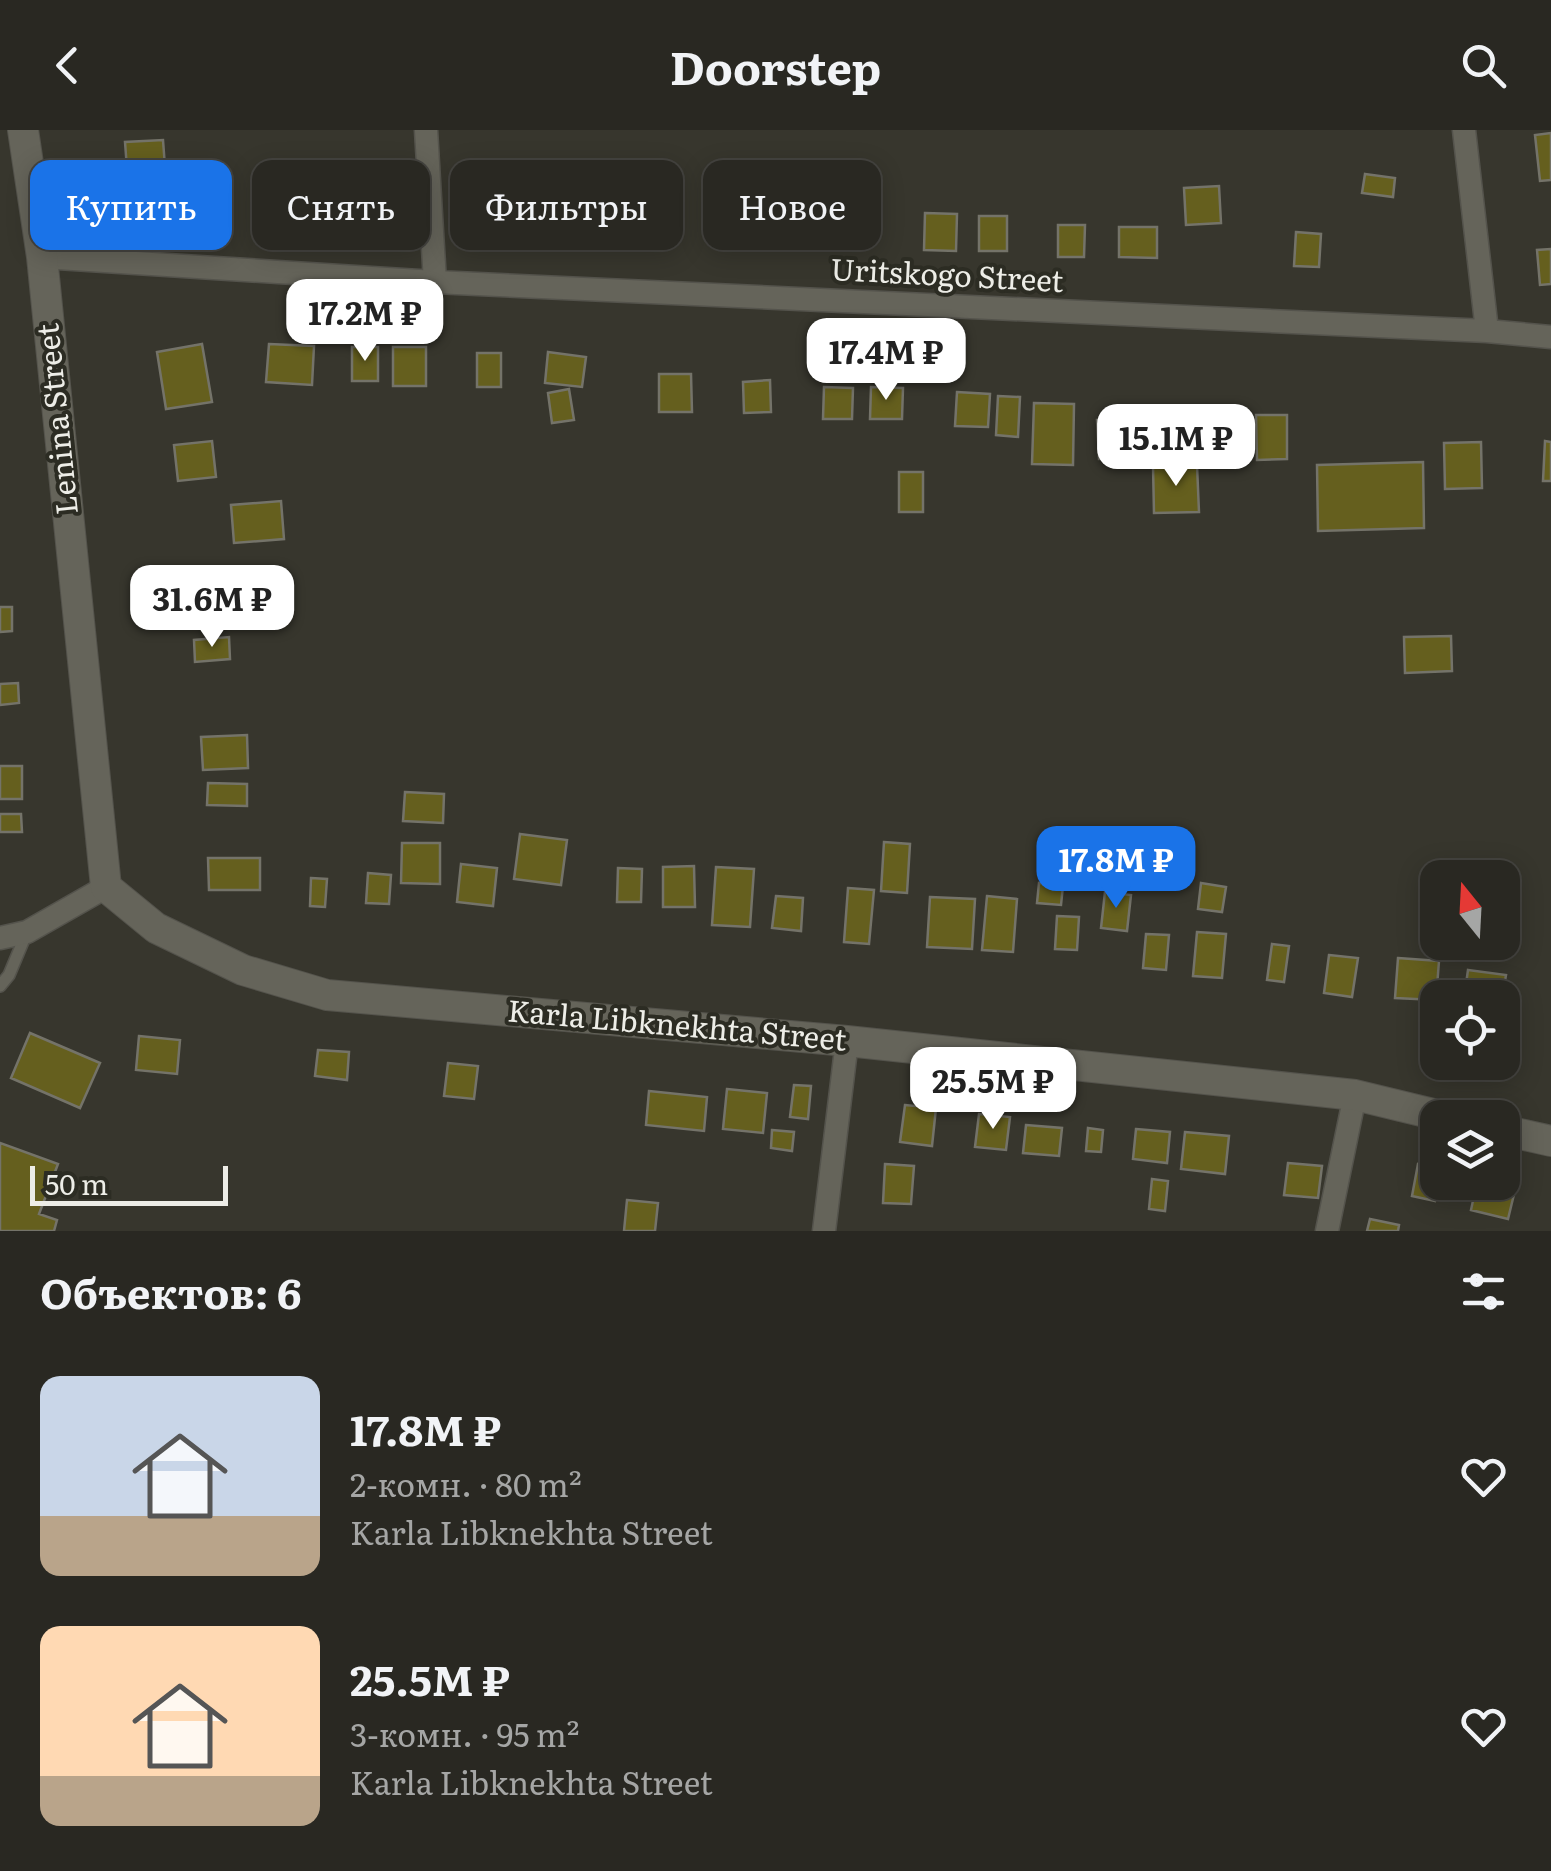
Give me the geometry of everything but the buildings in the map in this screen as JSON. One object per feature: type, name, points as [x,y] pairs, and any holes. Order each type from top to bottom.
[{"type":"main road","name":"Lenina Street","points":[[23,130],[42,256],[106,887]]},
{"type":"main road","name":"Karla Libknekhta Street","points":[[106,887],[156,928],[243,970],[327,995],[846,1041],[1355,1096],[1420,1111]]},
{"type":"main road","points":[[1520,1134],[1551,1141]]},
{"type":"street","points":[[426,130],[435,282]]},
{"type":"street","points":[[1464,130],[1488,331]]},
{"type":"street","name":"Uritskogo Street","points":[[42,256],[435,282],[1551,337]]},
{"type":"street","points":[[0,938],[27,932],[106,887]]},
{"type":"street","points":[[824,1231],[846,1041]]},
{"type":"street","points":[[1328,1231],[1355,1096]]},
{"type":"lane","points":[[0,986],[10,975],[27,932]]}]
